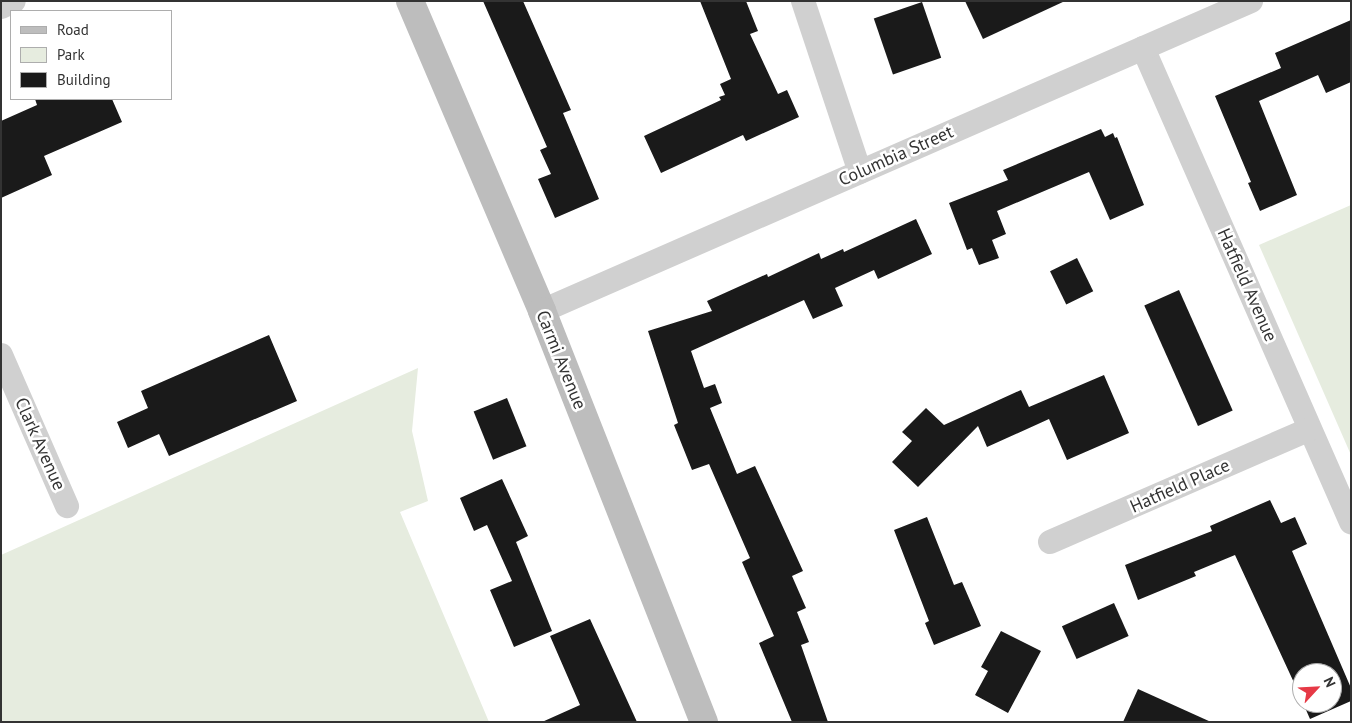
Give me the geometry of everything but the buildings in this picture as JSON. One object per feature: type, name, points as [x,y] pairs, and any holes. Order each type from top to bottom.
[{"type":"street","points":[[1,7],[14,1]]},
{"type":"street","name":"Carmi Avenue","points":[[410,1],[542,311],[704,722]]},
{"type":"street","points":[[803,1],[860,172]]},
{"type":"street","name":"Columbia Street","points":[[542,311],[1250,1]]},
{"type":"street","name":"Hatfield Avenue","points":[[1143,48],[1351,522]]},
{"type":"street","name":"Clark Avenue","points":[[1,355],[67,506]]},
{"type":"street","name":"Hatfield Place","points":[[1050,542],[1310,429]]},
{"type":"green space","points":[[1351,205],[1351,455],[1259,245]]},
{"type":"green space","points":[[418,368],[412,431],[428,501],[400,512],[489,722],[1,722],[1,555]]}]
